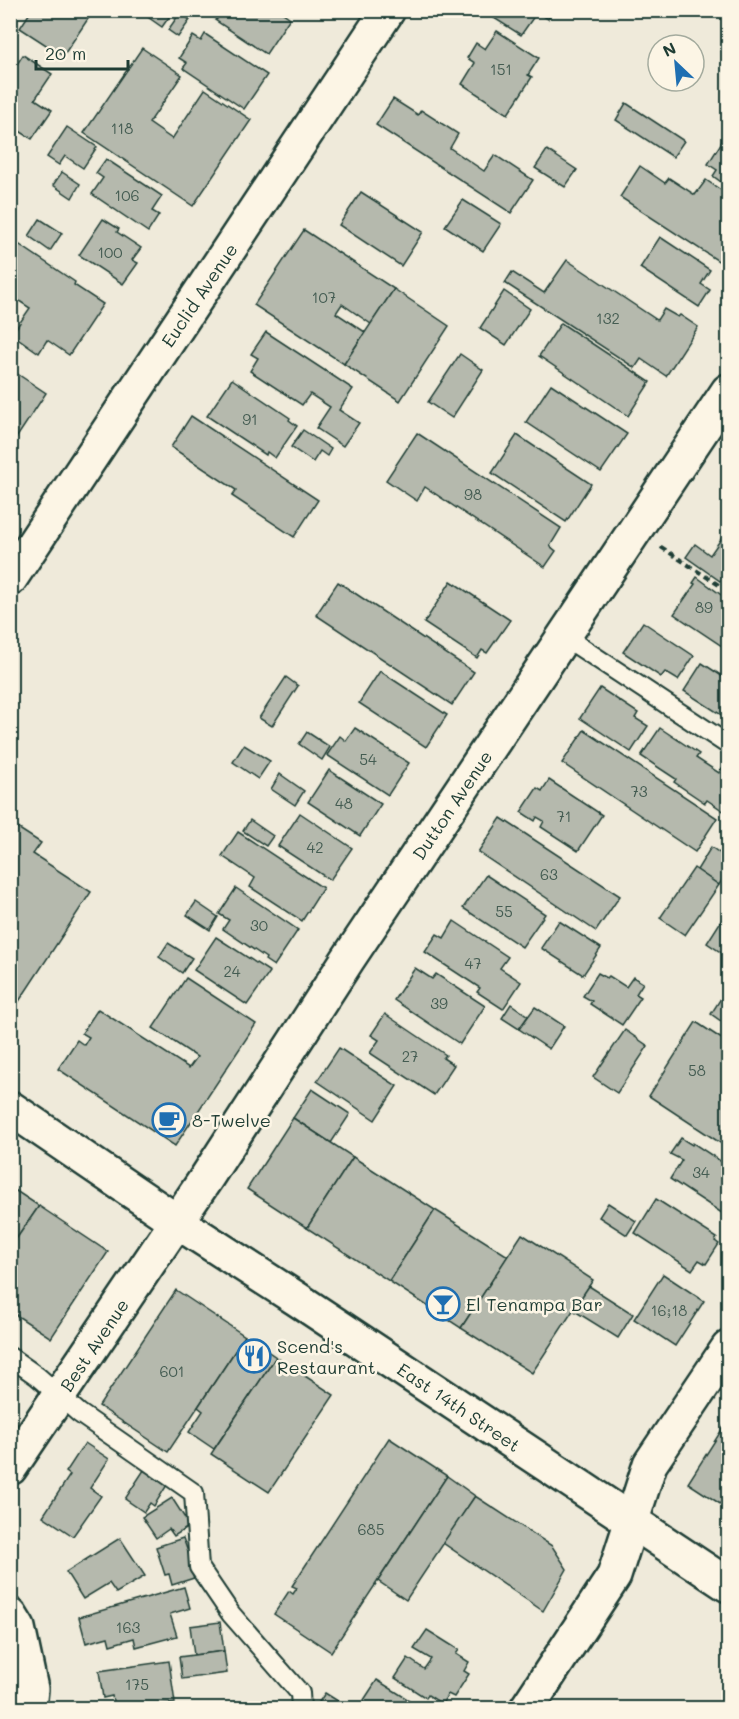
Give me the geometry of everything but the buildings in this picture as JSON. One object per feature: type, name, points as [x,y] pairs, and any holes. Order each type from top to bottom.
[{"type":"street","name":"Euclid Avenue","points":[[10,579],[388,10]]},
{"type":"street","name":"Dutton Avenue","points":[[176,1221],[207,1178],[348,959],[729,391]]},
{"type":"street","name":"East 14th Street","points":[[10,1108],[176,1221],[729,1586]]},
{"type":"street","name":"Best Avenue","points":[[10,1468],[176,1221]]},
{"type":"street","points":[[527,1708],[614,1576],[650,1464],[729,1348]]},
{"type":"street","points":[[10,1615],[18,1628],[30,1689],[29,1708]]},
{"type":"lane","points":[[565,638],[727,744]]},
{"type":"lane","points":[[10,1357],[37,1376],[79,1413],[194,1493],[199,1567],[231,1614],[300,1693],[301,1708]]},
{"type":"path","points":[[636,531],[729,591]]},
{"type":"place","name":"8-Twelve","points":[[169,1120]]},
{"type":"place","name":"El Tenampa Bar","points":[[443,1304]]},
{"type":"place","name":"Scend's Restaurant","points":[[254,1356]]}]
